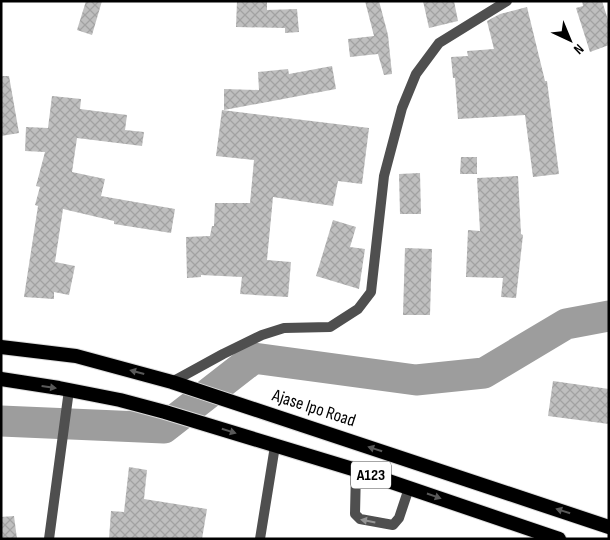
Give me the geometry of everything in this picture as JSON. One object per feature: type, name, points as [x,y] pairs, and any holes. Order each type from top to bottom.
[{"type":"highway","name":"Ajase Ipo Road","points":[[1,347],[76,356],[201,390],[609,527]]},
{"type":"highway","name":"A123","points":[[1,380],[68,395],[120,400],[152,408],[356,470],[559,539]]},
{"type":"street","points":[[172,382],[262,335],[284,328],[330,327],[358,309],[371,292],[384,176],[402,108],[416,74],[440,43],[508,1]]},
{"type":"street","points":[[49,539],[68,395]]},
{"type":"street","points":[[260,539],[275,446]]},
{"type":"street","points":[[356,470],[355,514],[360,519],[393,525],[399,518],[409,488]]},
{"type":"building","points":[[86,1],[102,1],[92,35],[77,30]]},
{"type":"building","points":[[237,1],[267,1],[267,10],[297,9],[299,32],[285,33],[285,28],[236,27]]},
{"type":"building","points":[[365,1],[379,1],[388,35],[392,74],[384,75],[378,54],[350,57],[348,39],[374,36]]},
{"type":"building","points":[[423,1],[454,1],[458,21],[429,28]]},
{"type":"building","points":[[582,1],[602,1],[609,23],[609,45],[590,52],[576,8],[583,6]]},
{"type":"building","points":[[527,7],[545,81],[547,81],[559,174],[533,177],[525,115],[458,119],[455,78],[453,78],[451,57],[468,56],[467,51],[494,49],[487,21],[500,14]]},
{"type":"building","points":[[332,66],[336,89],[224,110],[224,89],[259,90],[258,72],[288,69],[289,74]]},
{"type":"building","points":[[1,76],[9,76],[19,133],[1,136]]},
{"type":"building","points":[[52,96],[81,99],[80,109],[127,115],[125,130],[144,132],[142,146],[77,138],[72,172],[105,179],[101,196],[175,209],[171,233],[114,224],[114,221],[63,209],[55,262],[75,266],[69,295],[54,292],[54,299],[24,297],[38,206],[35,205],[40,187],[36,186],[45,152],[25,151],[26,127],[48,128]]},
{"type":"building","points":[[222,110],[369,128],[362,184],[338,181],[333,206],[273,197],[267,260],[291,262],[288,297],[240,294],[242,277],[201,275],[201,277],[187,278],[186,237],[210,236],[212,226],[214,226],[215,203],[250,203],[254,160],[216,156]]},
{"type":"building","points":[[461,157],[477,157],[477,174],[460,174]]},
{"type":"building","points":[[420,173],[421,214],[400,214],[399,174]]},
{"type":"building","points":[[518,176],[521,234],[523,235],[516,298],[501,297],[503,278],[466,277],[468,230],[480,231],[477,178]]},
{"type":"building","points":[[333,220],[356,227],[350,247],[365,249],[359,289],[316,276]]},
{"type":"building","points":[[405,248],[432,249],[430,315],[403,315]]},
{"type":"building","points":[[553,381],[609,389],[609,424],[548,416]]},
{"type":"building","points":[[129,467],[147,470],[144,499],[207,509],[202,539],[109,539],[111,511],[124,512]]},
{"type":"building","points":[[14,516],[17,539],[1,539],[1,517]]},
{"type":"waterway","points":[[1,421],[164,428],[254,358],[416,380],[484,373],[566,324],[609,316]]}]
